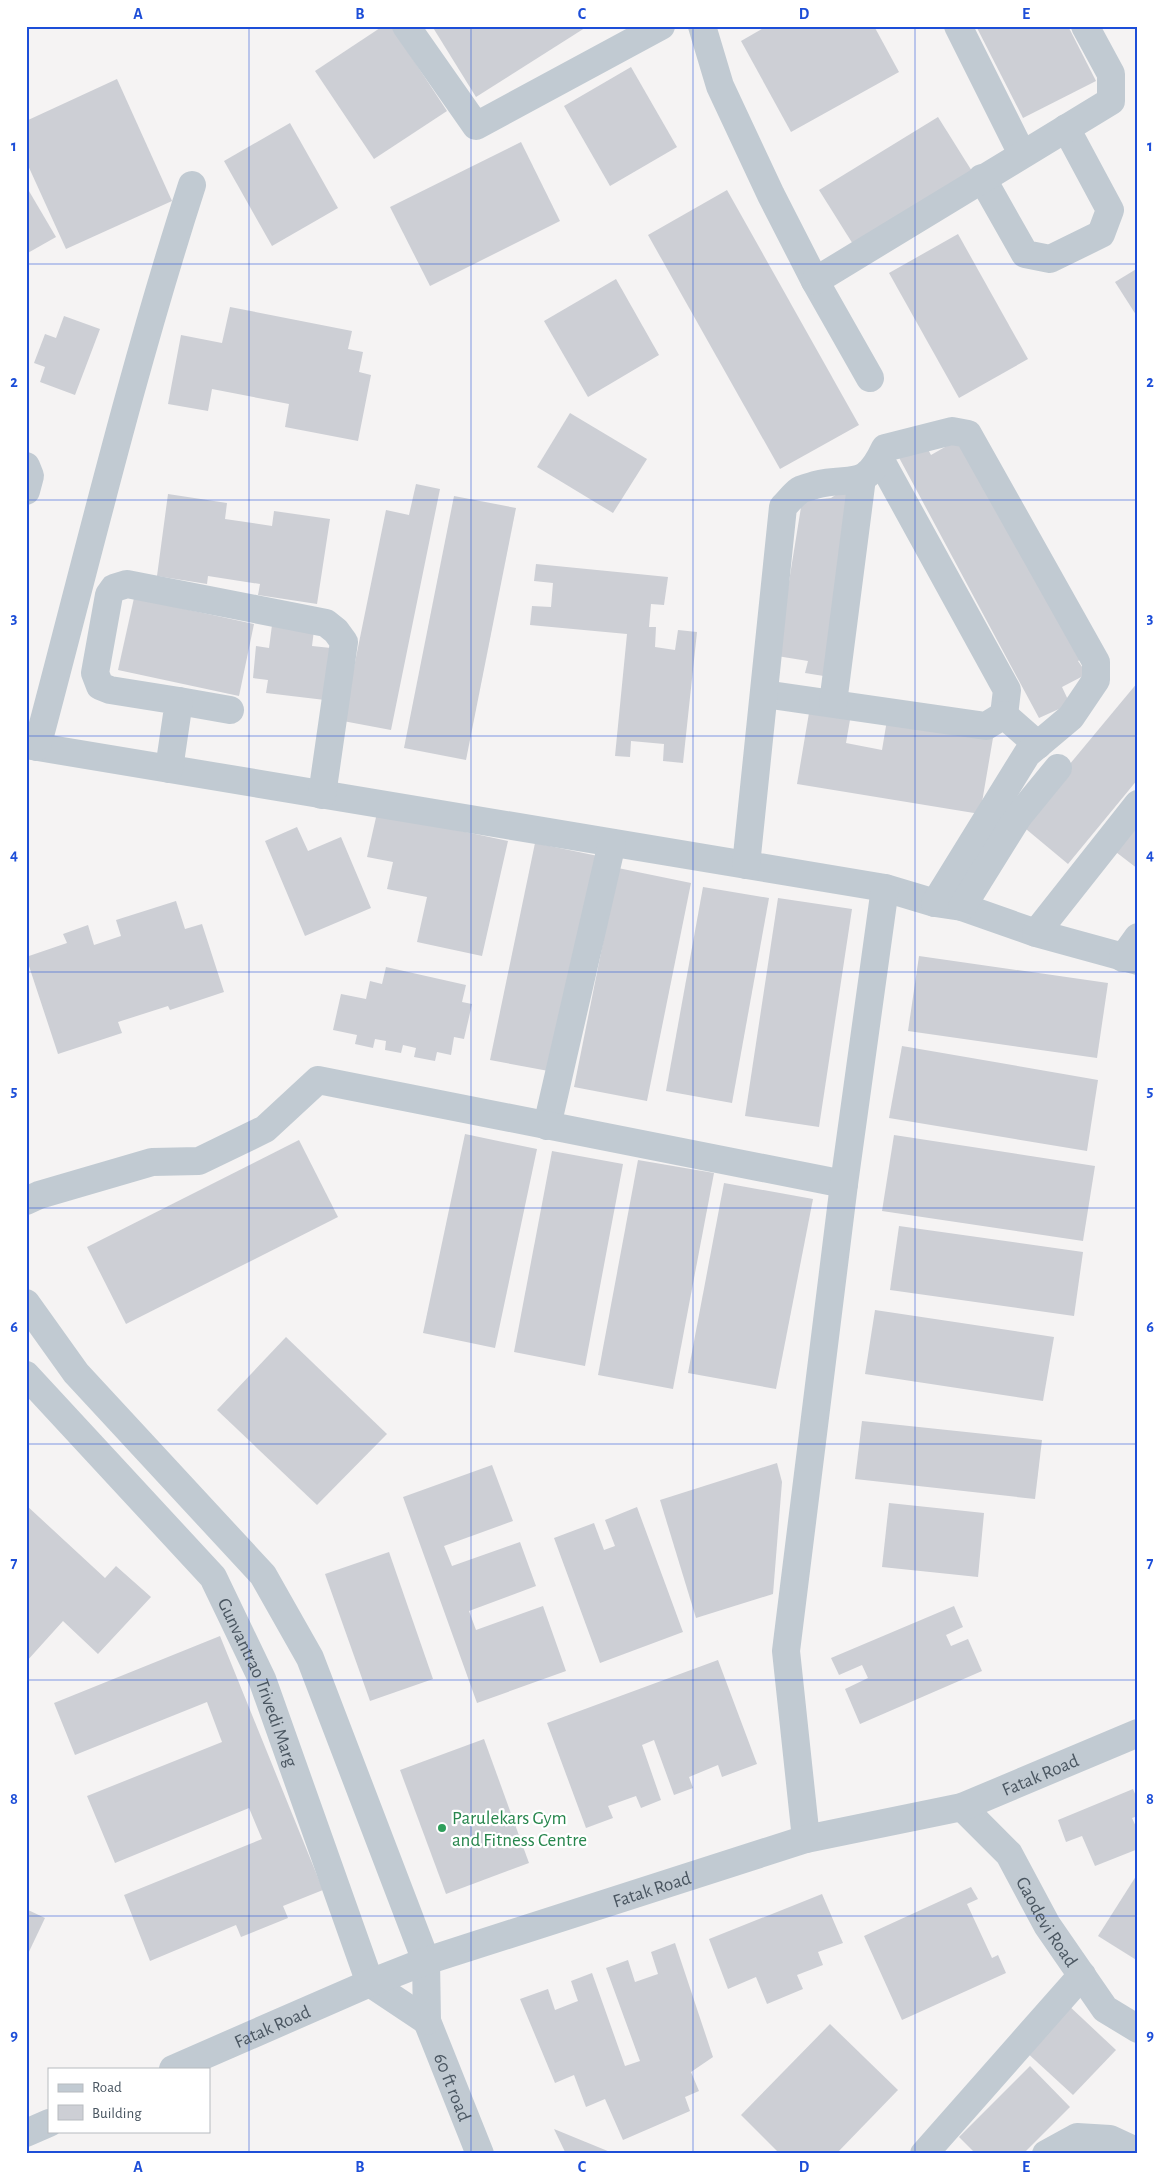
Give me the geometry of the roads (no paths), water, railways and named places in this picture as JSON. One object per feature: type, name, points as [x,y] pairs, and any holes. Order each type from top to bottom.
[{"type":"street","points":[[406,26],[476,126],[661,26]]},
{"type":"street","points":[[702,26],[720,86],[771,195],[815,280],[870,378]]},
{"type":"street","points":[[958,26],[1022,154]]},
{"type":"street","points":[[815,280],[1111,101],[1111,74],[1085,26]]},
{"type":"street","points":[[982,178],[1025,254],[1050,260],[1101,234],[1110,210],[1066,128]]},
{"type":"street","points":[[192,185],[176,235],[32,746],[885,888],[935,903],[962,907],[1036,933],[1133,952]]},
{"type":"street","points":[[746,865],[783,507],[800,490],[830,481],[855,482],[871,468],[885,448],[952,431],[968,434],[1096,662],[1096,680],[1071,717],[1027,754],[935,903]]},
{"type":"street","points":[[26,466],[30,476],[26,491]]},
{"type":"street","points":[[833,703],[871,468]]},
{"type":"street","points":[[871,468],[1007,690],[1004,716]]},
{"type":"street","points":[[230,710],[110,690],[100,686],[95,673],[109,595],[114,588],[127,584],[326,623],[336,631],[344,642],[322,795]]},
{"type":"street","points":[[764,694],[986,726],[1004,716]]},
{"type":"street","points":[[169,769],[180,701]]},
{"type":"street","points":[[1004,716],[1038,745]]},
{"type":"street","points":[[962,907],[1018,817],[1058,768]]},
{"type":"street","points":[[1036,933],[1138,804]]},
{"type":"street","points":[[547,1126],[612,843]]},
{"type":"street","points":[[806,1839],[786,1651],[844,1184],[885,888]]},
{"type":"street","points":[[26,1201],[38,1195],[152,1162],[199,1162],[265,1129],[318,1080],[844,1184]]},
{"type":"street","points":[[26,1303],[76,1374],[264,1575],[310,1658],[426,1961],[427,2020]]},
{"type":"street","name":"Gunvantrao Trivedi Marg","points":[[28,1380],[213,1577],[262,1679],[370,1983]]},
{"type":"street","points":[[79,1433],[108,1408]]},
{"type":"street","points":[[213,1577],[241,1551]]},
{"type":"street","name":"Fatak Road","points":[[176,2068],[370,1983],[426,1961],[806,1839],[962,1806],[1138,1733]]},
{"type":"street","name":"Gaodevi Road","points":[[962,1806],[1009,1854],[1047,1925],[1105,2009],[1138,2029]]},
{"type":"street","points":[[924,2154],[1082,1975]]},
{"type":"street","points":[[370,1983],[427,2020]]},
{"type":"street","name":"60 ft road","points":[[427,2020],[480,2154]]},
{"type":"street","points":[[26,2133],[48,2123]]},
{"type":"street","points":[[1046,2154],[1077,2136],[1110,2139],[1138,2152]]},
{"type":"place","name":"Parulekars Gym and Fitness Centre","points":[[442,1828]]}]
